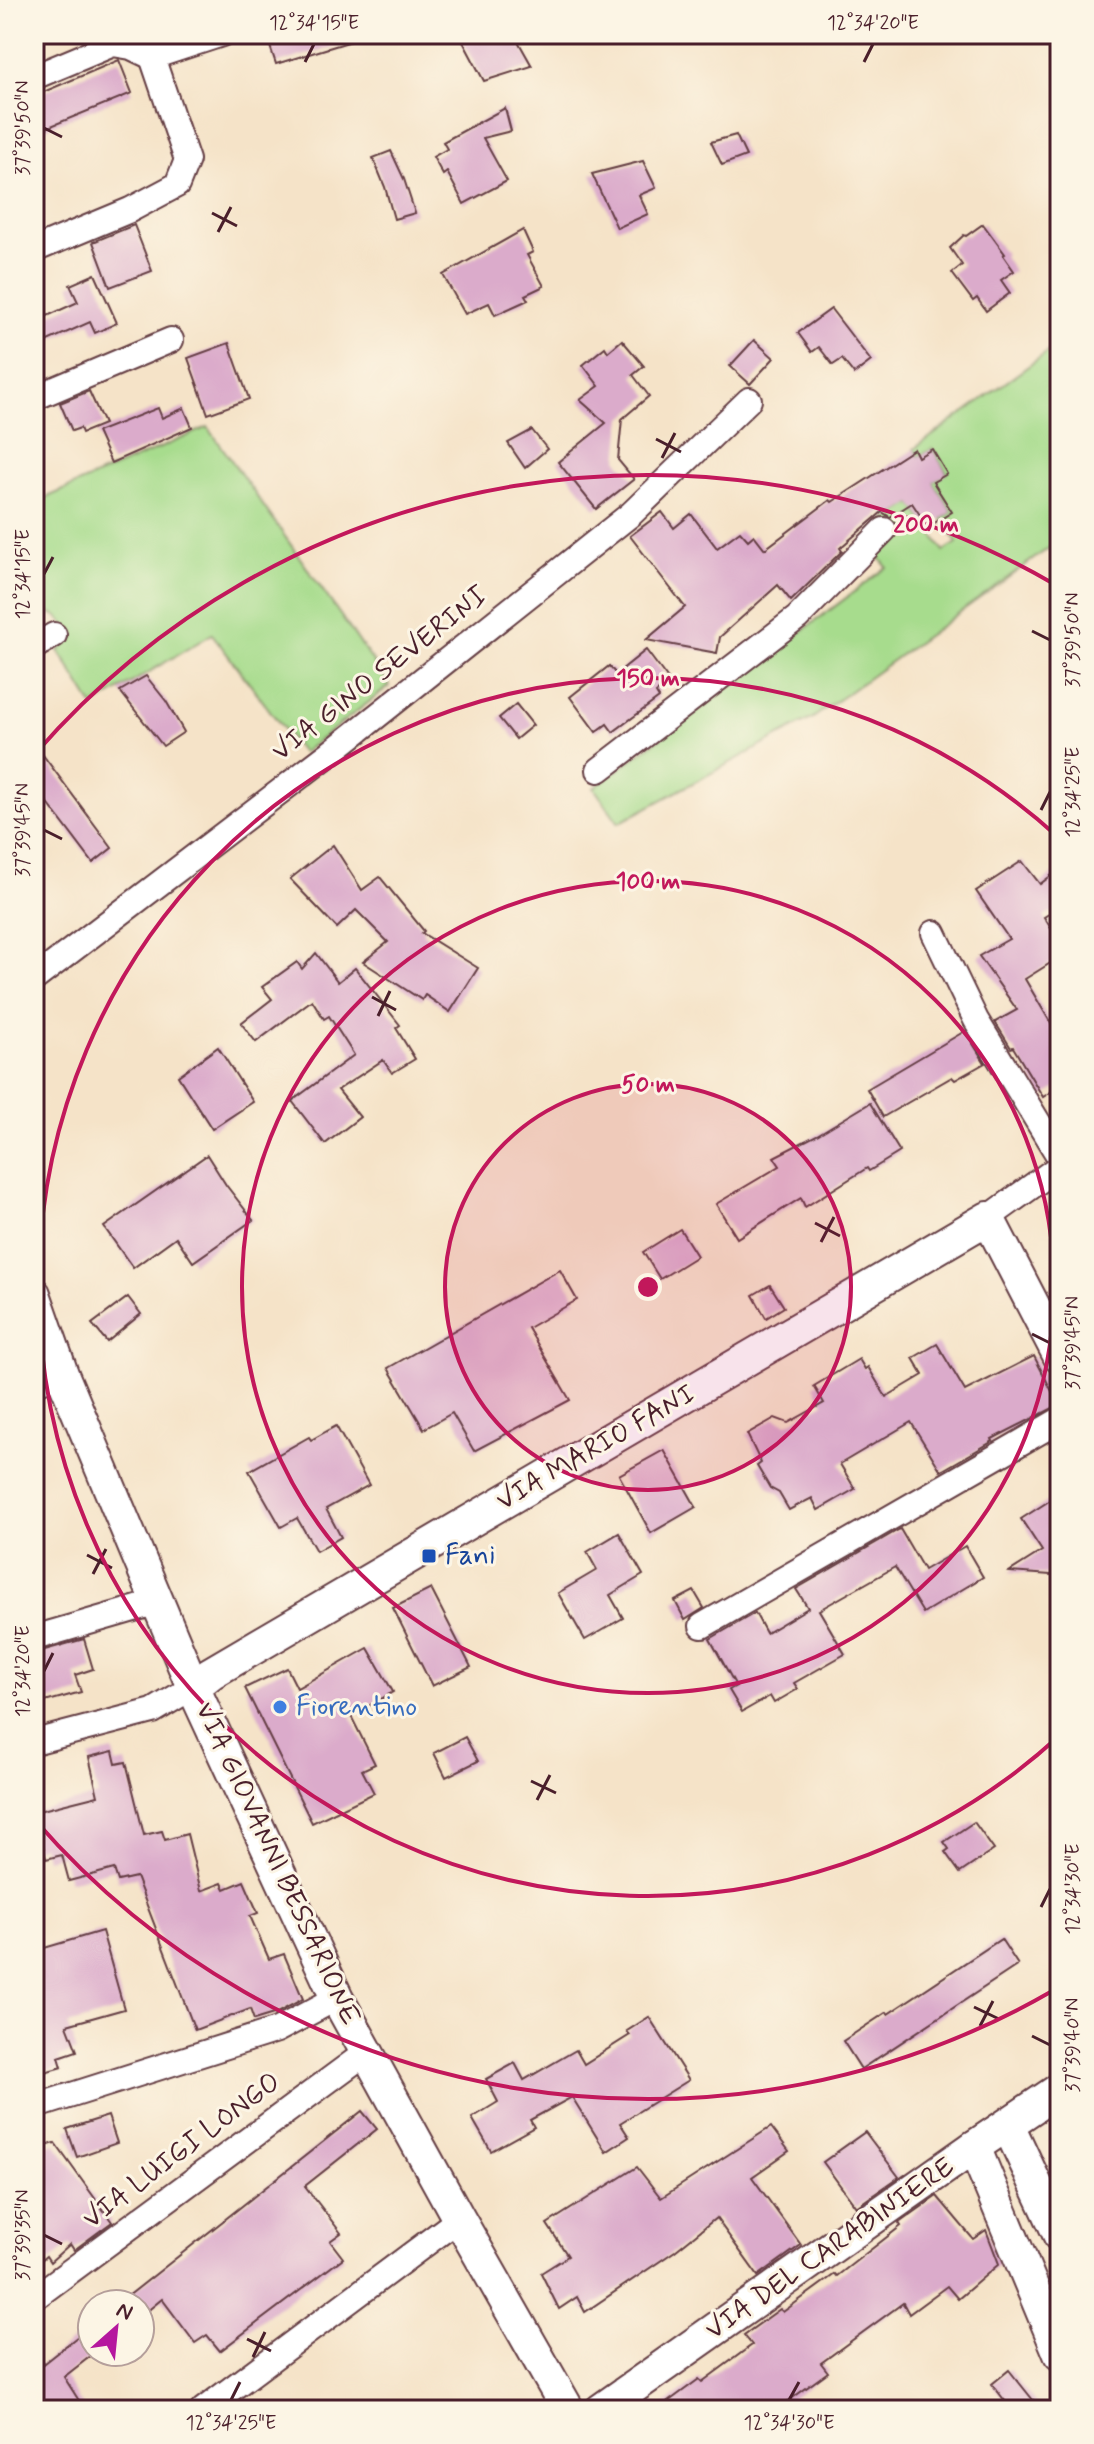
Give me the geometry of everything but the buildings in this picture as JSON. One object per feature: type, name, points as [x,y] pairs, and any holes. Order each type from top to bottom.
[{"type":"street","points":[[34,77],[113,44],[131,47],[152,57],[222,34]]},
{"type":"street","points":[[34,250],[130,210],[177,185],[187,160],[152,57]]},
{"type":"street","points":[[34,398],[171,340]]},
{"type":"street","name":"VIA GINO SEVERINI","points":[[34,979],[329,754],[631,514],[749,400]]},
{"type":"street","points":[[599,770],[797,618],[884,530]]},
{"type":"street","points":[[934,933],[976,1020],[1060,1158]]},
{"type":"street","name":"VIA MARIO FANI","points":[[34,1742],[153,1711],[211,1673],[988,1218],[1060,1166]]},
{"type":"street","points":[[988,1218],[1060,1357]]},
{"type":"street","name":"VIA GIOVANNI BESSARIONE","points":[[34,1294],[48,1379],[158,1602],[193,1687],[337,1998],[568,2410]]},
{"type":"street","points":[[702,1626],[1060,1420]]},
{"type":"street","points":[[34,1638],[158,1602]]},
{"type":"street","points":[[34,2107],[277,2030],[337,1998]]},
{"type":"street","name":"VIA LUIGI LONGO","points":[[34,2298],[367,2052]]},
{"type":"street","name":"VIA DEL CARABINIERE","points":[[601,2410],[1060,2089]]},
{"type":"street","points":[[1008,2125],[1060,2236]]},
{"type":"street","points":[[974,2147],[1060,2354]]},
{"type":"street","points":[[203,2410],[459,2219]]},
{"type":"green space","points":[[1060,343],[1060,540],[813,718],[619,823],[594,788],[887,567],[869,545],[887,519],[912,503],[944,551],[957,543],[942,519],[952,512],[933,482],[947,473],[932,449],[918,457],[914,449]]},
{"type":"green space","points":[[208,427],[390,686],[302,753],[212,634],[93,706],[59,651],[68,642],[63,623],[55,615],[37,612],[34,608],[34,503]]},
{"type":"place","name":"Fani","points":[[429,1556]]},
{"type":"place","name":"Fiorentino","points":[[280,1707]]}]
